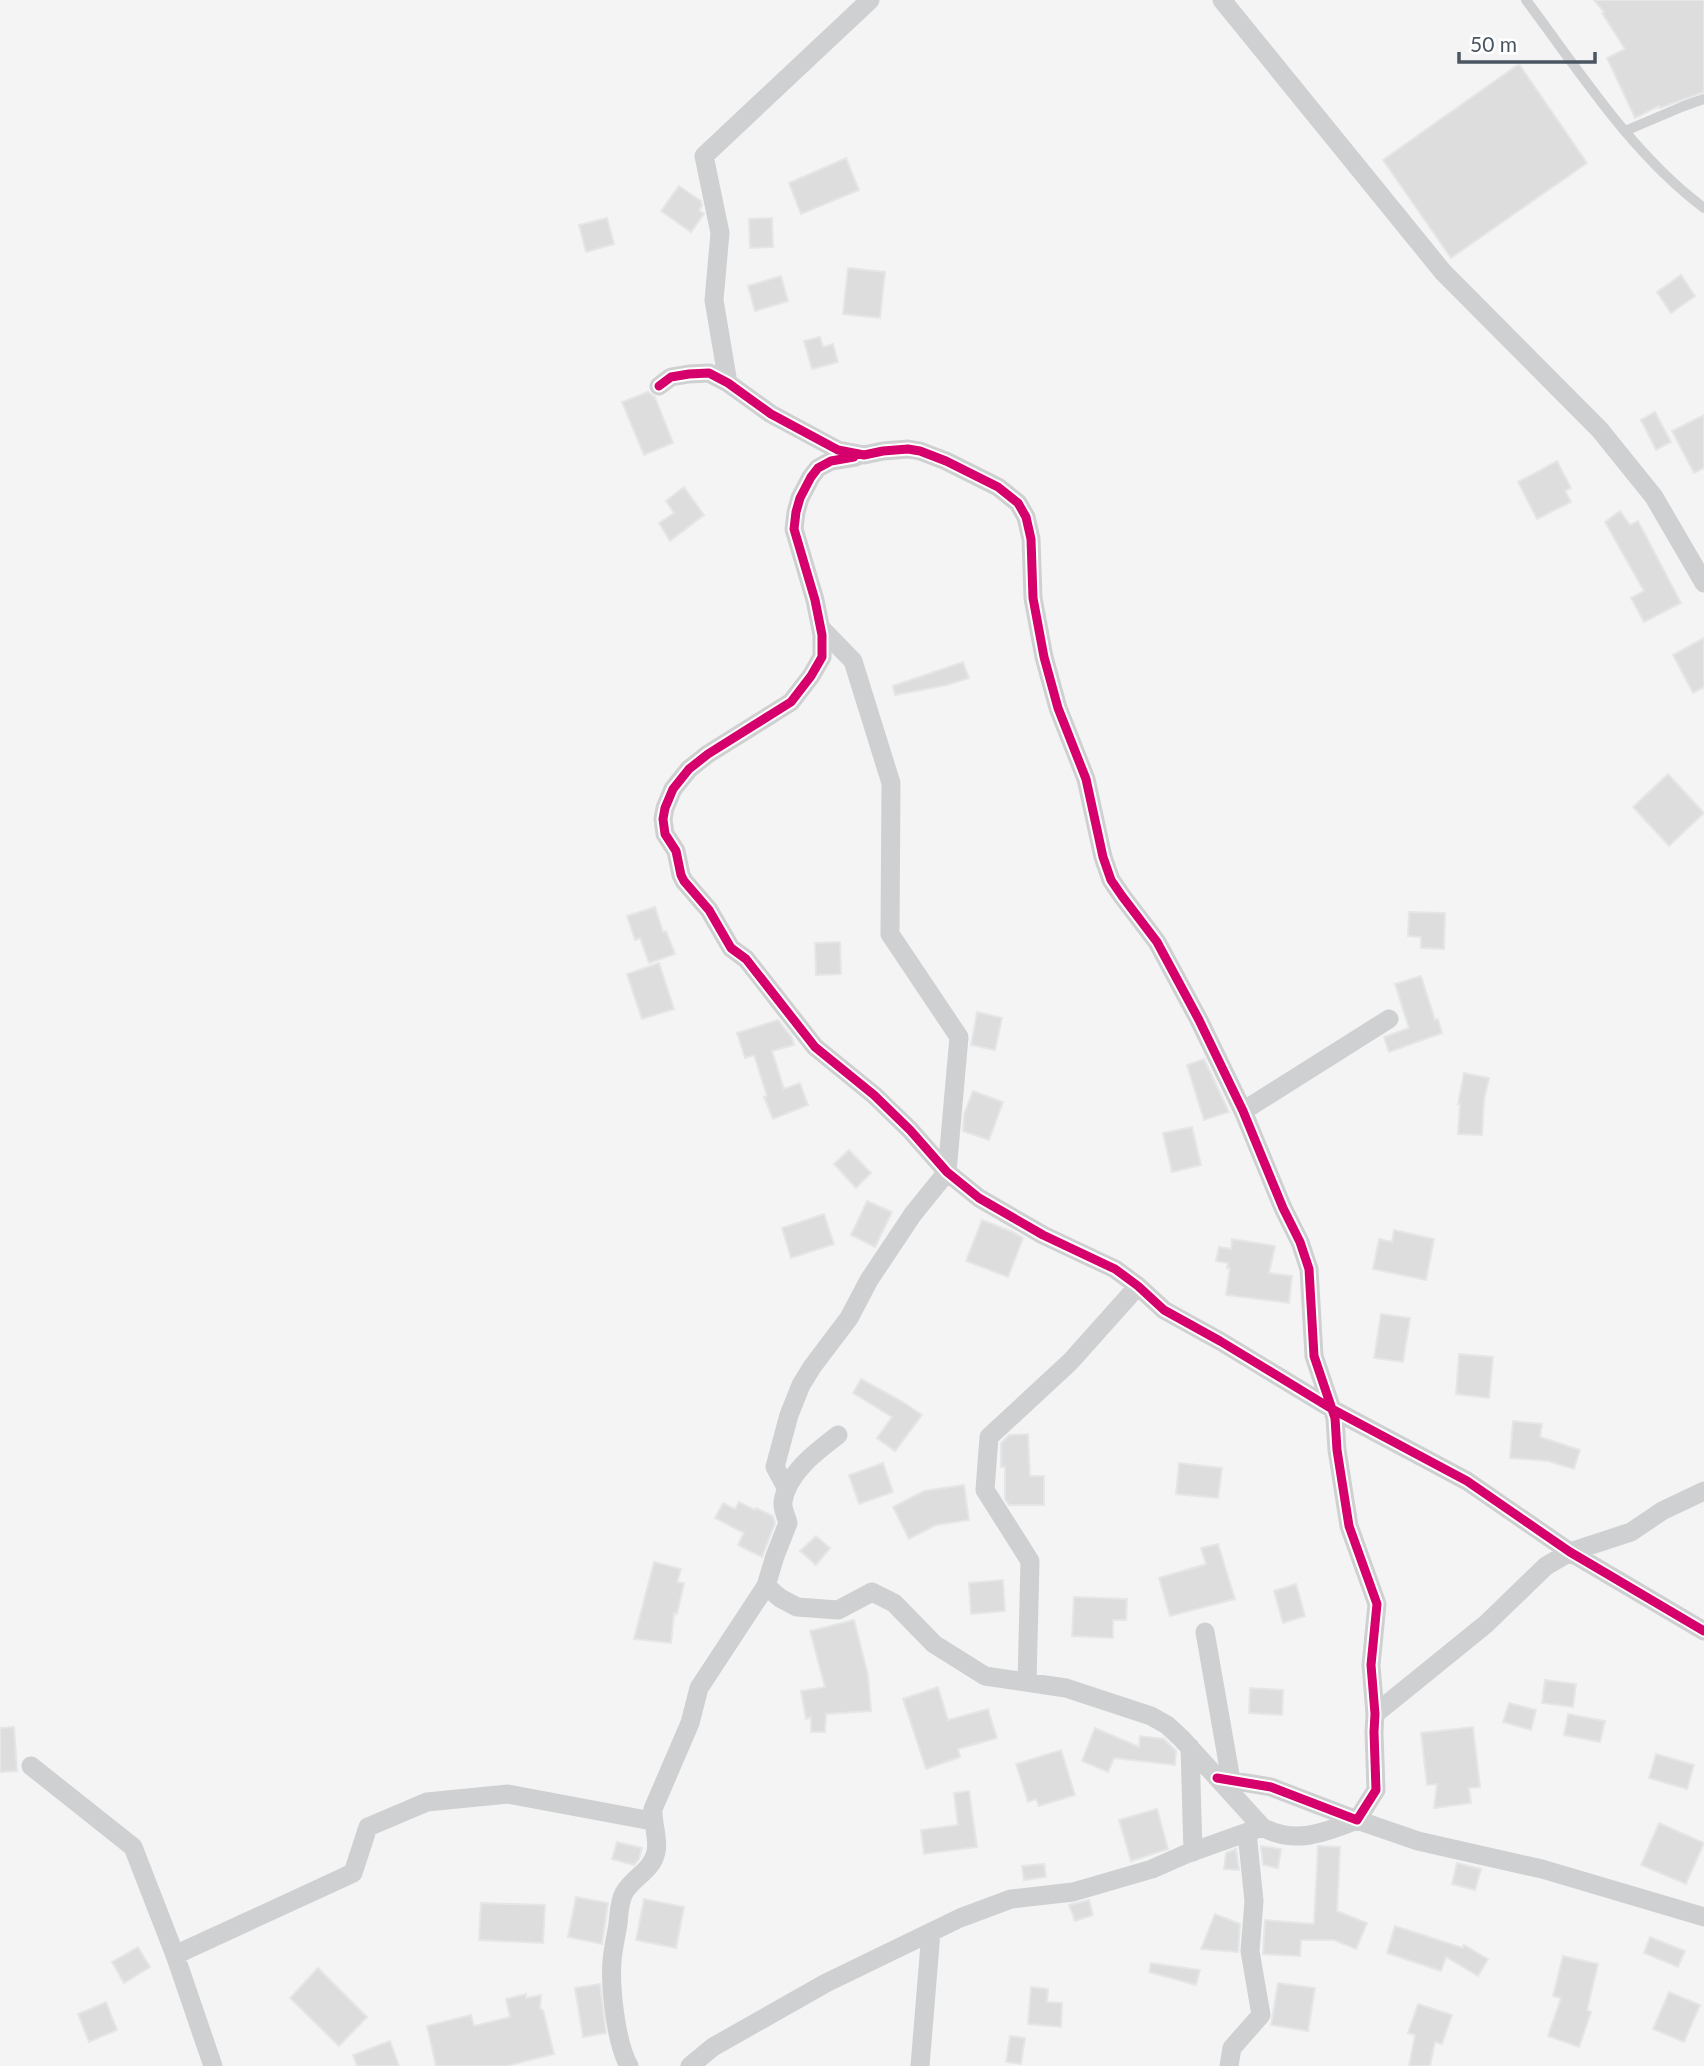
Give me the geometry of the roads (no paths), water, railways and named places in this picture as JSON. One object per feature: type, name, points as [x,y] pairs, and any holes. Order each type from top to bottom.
[{"type":"street","points":[[728,383],[714,300],[720,233],[704,156],[870,0]]},
{"type":"street","points":[[1222,0],[1443,272],[1600,430],[1654,497],[1704,583]]},
{"type":"street","points":[[659,386],[671,377],[709,373],[819,442],[838,450],[864,455]]},
{"type":"street","points":[[690,2066],[713,2047],[826,1983],[960,1918],[1011,1899],[1073,1892],[1152,1869],[1254,1830],[1292,1836],[1322,1834],[1357,1820],[1376,1790],[1371,1665],[1377,1604],[1349,1526],[1332,1409],[1314,1356],[1308,1269],[1300,1242],[1243,1111],[1199,1020],[1157,942],[1111,880],[1103,857],[1086,779],[1058,708],[1044,657],[1032,598],[1031,539],[1026,517],[1018,503],[998,487],[920,451],[883,451],[831,461],[818,468],[811,477],[800,498],[794,529],[815,600],[821,628],[822,657],[791,702],[708,754],[689,769],[673,789],[663,819],[665,834],[676,851],[684,881],[709,910],[731,948],[746,959],[815,1047],[874,1095],[947,1172],[979,1198],[1014,1219],[1115,1269],[1164,1310],[1332,1409],[1467,1481],[1570,1552],[1704,1631]]},
{"type":"street","points":[[787,1489],[775,1467],[789,1415],[801,1385],[811,1367],[849,1318],[869,1280],[913,1214],[947,1172],[959,1037],[890,934],[891,783],[853,661],[821,628]]},
{"type":"street","points":[[1243,1111],[1389,1019]]},
{"type":"street","points":[[1027,1682],[1030,1561],[985,1490],[989,1437],[1070,1362],[1138,1286]]},
{"type":"street","points":[[629,2066],[624,2058],[614,2009],[611,1962],[622,1896],[631,1882],[652,1863],[657,1850],[653,1810],[690,1723],[699,1688],[766,1586],[789,1523],[782,1505],[787,1489],[800,1469],[816,1452],[838,1435]]},
{"type":"street","points":[[1375,1714],[1486,1624],[1546,1566],[1570,1552],[1631,1532],[1662,1511],[1704,1491]]},
{"type":"street","points":[[766,1586],[797,1607],[838,1610],[872,1592],[894,1603],[934,1644],[985,1675],[1066,1688],[1152,1716],[1167,1725],[1224,1779],[1254,1830],[1254,1900],[1250,1951],[1261,2015],[1232,2048],[1229,2066]]},
{"type":"street","points":[[1205,1632],[1224,1779]]},
{"type":"street","points":[[1189,1747],[1193,1852]]},
{"type":"street","points":[[31,1766],[133,1847],[175,1955],[213,2066]]},
{"type":"street","points":[[1224,1779],[1271,1787],[1418,1841],[1542,1869],[1704,1917]]},
{"type":"street","points":[[175,1955],[353,1873],[368,1827],[427,1802],[508,1794],[652,1821]]},
{"type":"street","points":[[920,2066],[931,1932]]},
{"type":"lane","points":[[1526,0],[1625,131],[1679,189],[1704,208]]},
{"type":"lane","points":[[1625,131],[1704,99]]}]
